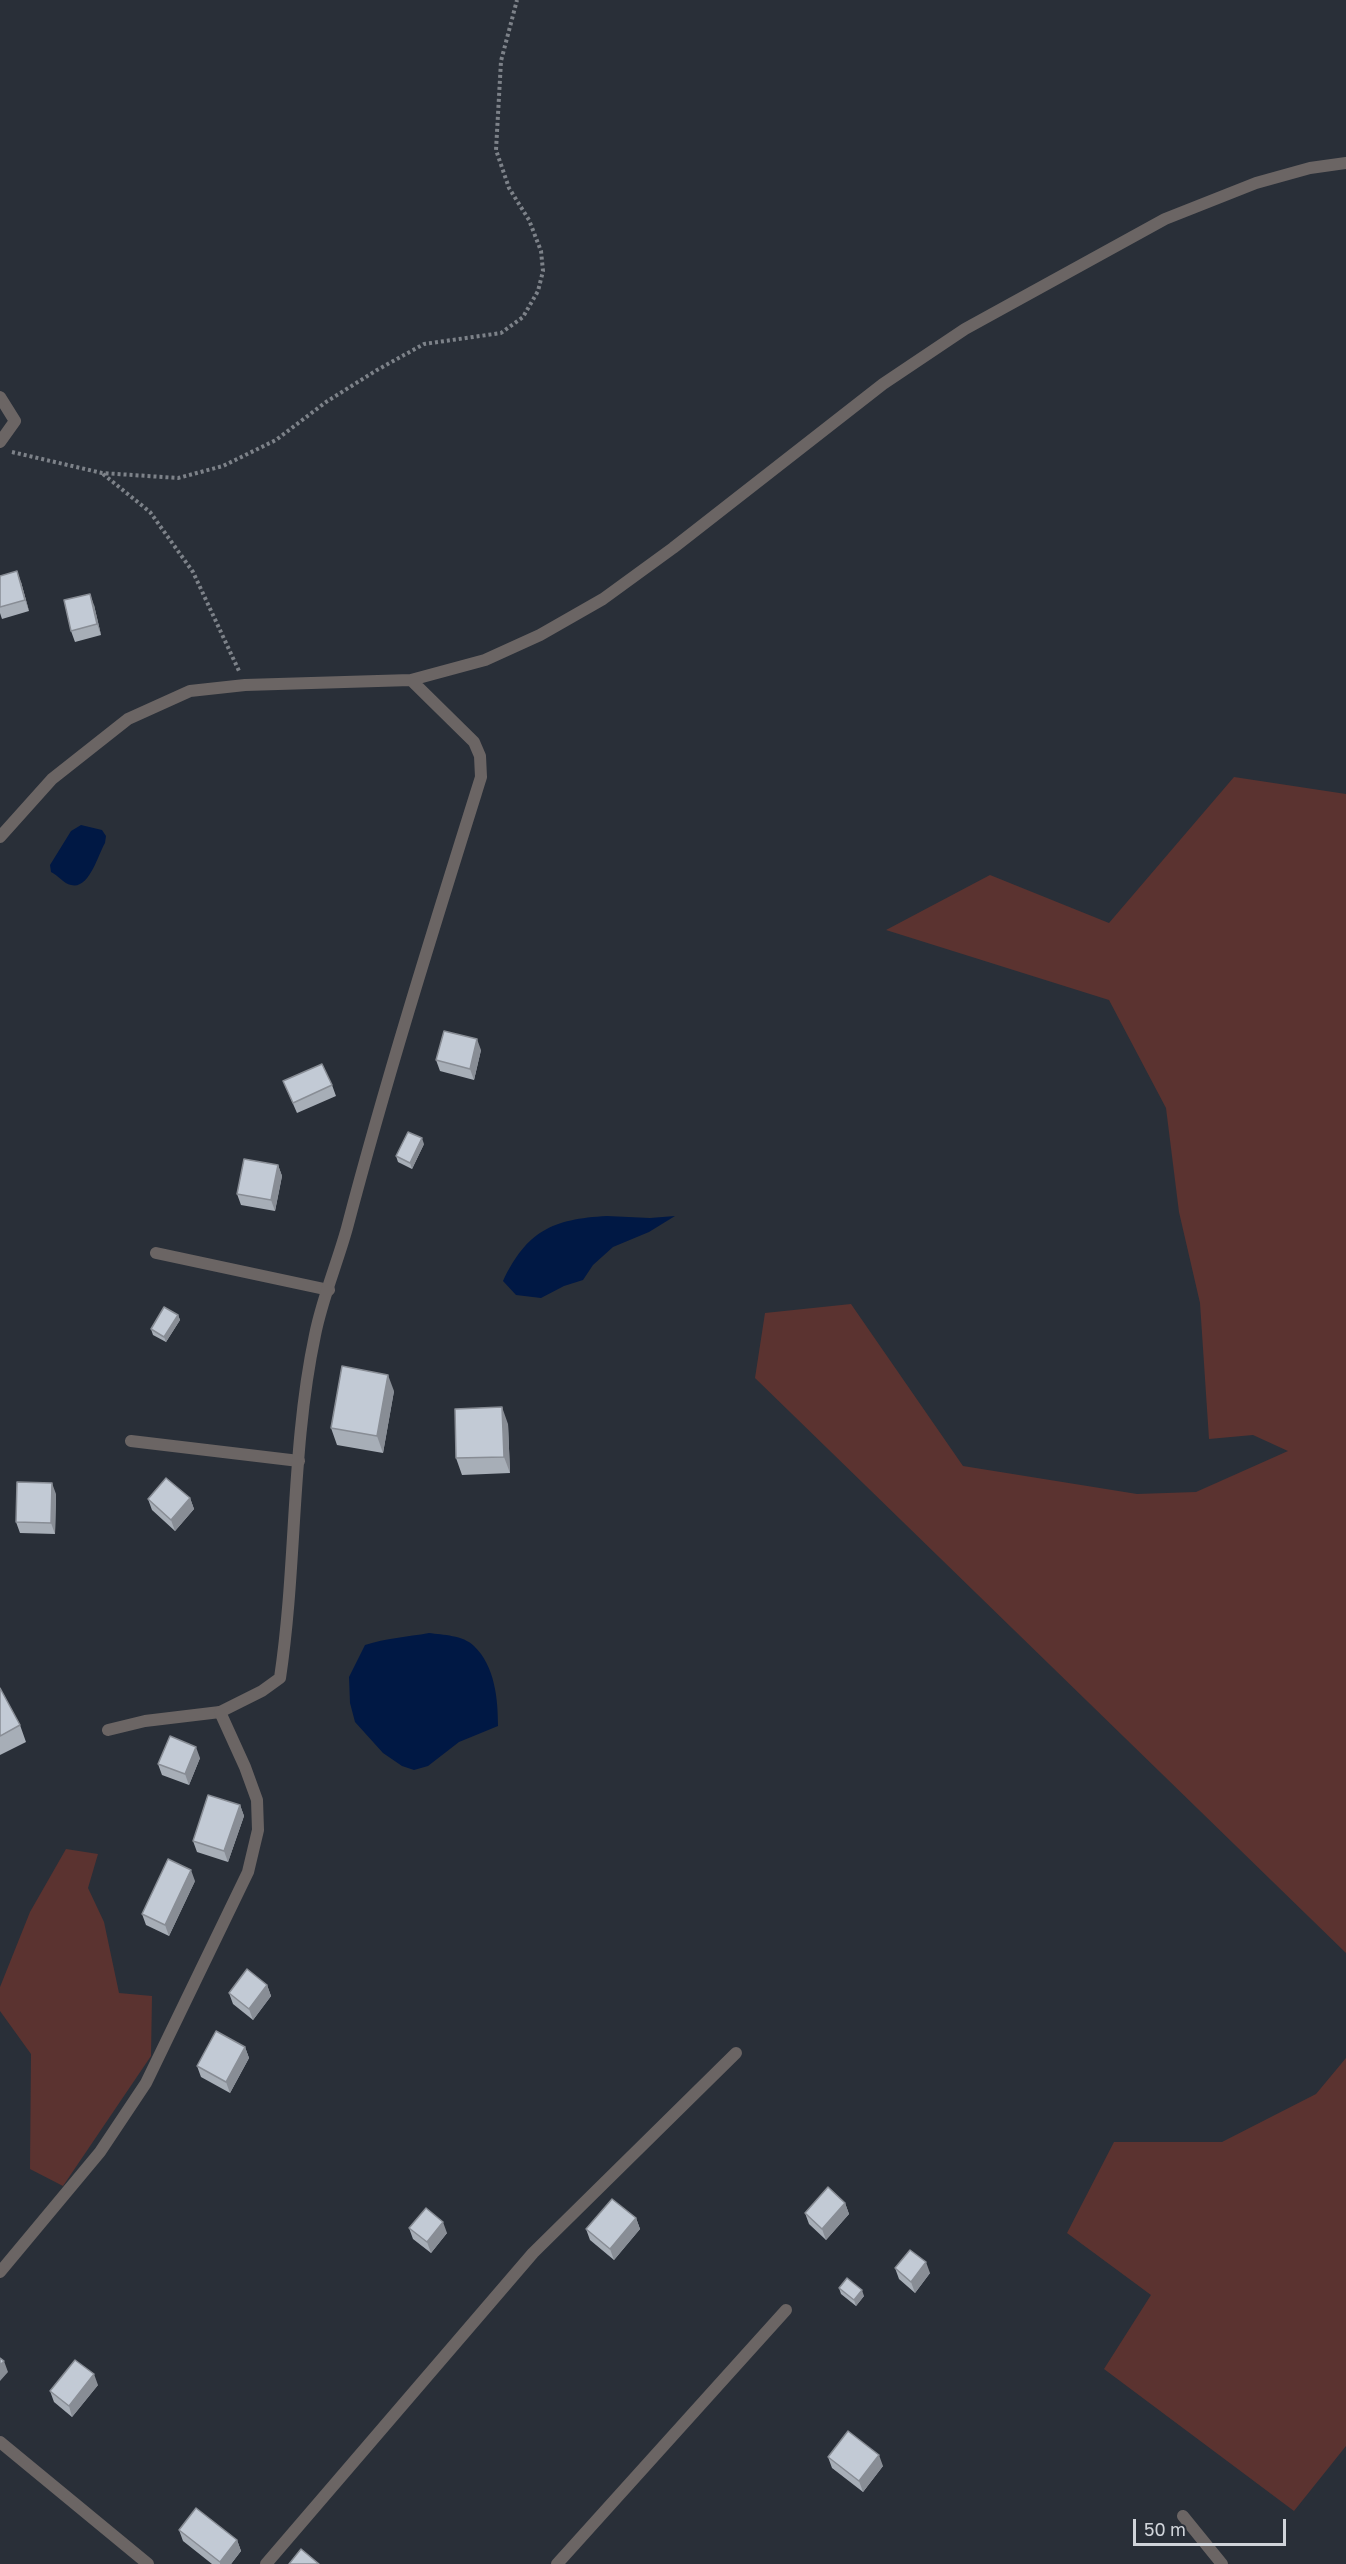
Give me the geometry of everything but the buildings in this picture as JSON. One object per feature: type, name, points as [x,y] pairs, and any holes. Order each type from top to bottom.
[{"type":"street","points":[[0,837],[52,779],[128,719],[190,691],[245,685],[411,680],[485,660],[540,635],[603,599],[673,548],[883,384],[965,329],[1165,219],[1256,183],[1311,168],[1346,163]]},
{"type":"street","points":[[0,397],[15,421],[0,442]]},
{"type":"street","points":[[108,1730],[145,1721],[220,1712],[262,1691],[279,1678],[287,1629],[299,1461],[315,1334],[411,999],[481,777],[480,756],[474,741],[411,680]]},
{"type":"street","points":[[156,1253],[328,1290]]},
{"type":"street","points":[[131,1441],[299,1461]]},
{"type":"street","points":[[0,2272],[100,2152],[146,2083],[248,1872],[258,1830],[256,1800],[245,1767],[220,1712]]},
{"type":"street","points":[[266,2564],[534,2253],[736,2053]]},
{"type":"street","points":[[556,2564],[786,2310]]},
{"type":"street","points":[[0,2442],[148,2564]]},
{"type":"street","points":[[1183,2516],[1222,2564]]},
{"type":"path","points":[[11,452],[102,473],[178,478],[223,466],[276,440],[326,402],[376,370],[424,344],[501,333],[522,317],[538,291],[543,271],[541,251],[529,220],[509,188],[496,150],[501,61],[517,0]]},
{"type":"path","points":[[102,473],[150,512],[193,572],[245,685]]},
{"type":"shaded area","points":[[1234,777],[1346,794],[1346,1953],[755,1378],[765,1313],[851,1304],[963,1466],[1137,1494],[1196,1492],[1288,1451],[1253,1435],[1209,1439],[1200,1303],[1179,1212],[1166,1108],[1109,1000],[886,930],[990,875],[1109,923]]},
{"type":"shaded area","points":[[66,1849],[98,1854],[88,1888],[104,1922],[119,1993],[152,1996],[151,2056],[63,2186],[30,2169],[31,2054],[0,2011],[0,1987],[30,1912]]},
{"type":"shaded area","points":[[1346,2058],[1346,2446],[1294,2511],[1104,2369],[1151,2295],[1067,2233],[1114,2142],[1222,2142],[1316,2094]]},
{"type":"water","points":[[81,825],[102,830],[106,836],[105,843],[88,877],[77,885],[71,885],[51,872],[50,865],[71,831]]},
{"type":"water","points":[[607,1216],[650,1218],[675,1216],[649,1232],[613,1247],[593,1265],[583,1280],[564,1286],[541,1298],[516,1295],[503,1281],[522,1250],[543,1231],[571,1220]]},
{"type":"water","points":[[429,1633],[453,1636],[469,1642],[481,1654],[494,1683],[498,1726],[459,1742],[428,1766],[414,1770],[402,1766],[383,1753],[355,1722],[350,1703],[349,1677],[365,1645]]}]
